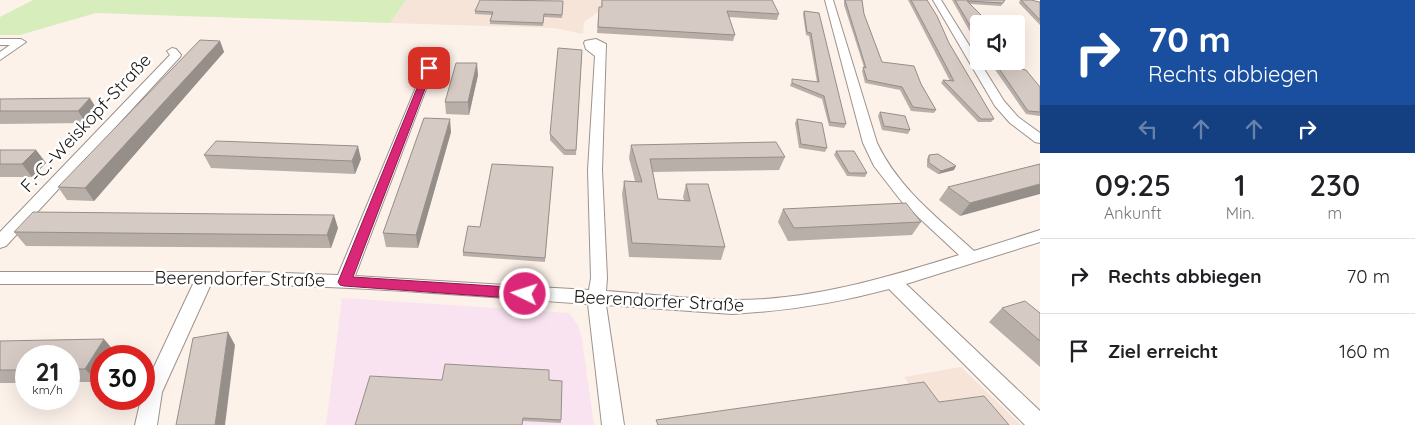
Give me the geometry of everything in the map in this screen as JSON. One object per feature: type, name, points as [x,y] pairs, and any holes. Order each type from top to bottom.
[{"type":"street","points":[[829,0],[870,143],[881,166],[908,199],[971,257]]},
{"type":"street","points":[[936,0],[999,103],[1014,120],[1040,139]]},
{"type":"street","points":[[1033,0],[1040,1]]},
{"type":"street","points":[[0,42],[21,42],[0,57]]},
{"type":"street","name":"F.-C.-Weiskopf-Straße","points":[[0,242],[176,55],[172,51]]},
{"type":"street","points":[[601,56],[595,170],[599,278],[596,299],[613,425]]},
{"type":"street","points":[[344,282],[429,68]]},
{"type":"street","name":"Beerendorfer Straße","points":[[0,278],[257,278],[732,307],[766,305],[840,295],[1040,236]]},
{"type":"street","points":[[146,425],[152,392],[205,278]]},
{"type":"street","points":[[892,281],[1040,425]]},
{"type":"shaded area","points":[[406,0],[602,0],[601,10],[584,22],[583,34],[554,28],[390,23]]},
{"type":"shaded area","points":[[342,298],[569,313],[578,325],[582,339],[594,425],[326,425]]},
{"type":"shaded area","points":[[961,367],[1021,425],[938,425],[904,377]]},
{"type":"green space","points":[[33,0],[406,0],[390,23],[96,13],[20,35],[0,35],[0,17]]},
{"type":"building","points":[[480,0],[563,1],[562,15],[544,14],[543,23],[490,21],[493,12],[475,11]]},
{"type":"building","points":[[602,0],[772,0],[779,14],[727,11],[735,35],[598,27],[599,7],[602,7]]},
{"type":"building","points":[[845,0],[862,0],[864,14],[882,62],[914,66],[921,84],[936,110],[913,107],[902,87],[867,80],[863,67],[866,68]]},
{"type":"building","points":[[911,0],[927,0],[937,16],[949,43],[994,119],[981,119],[943,80],[954,81]]},
{"type":"building","points":[[955,0],[1005,0],[1003,3],[967,1],[981,15],[970,15],[970,25]]},
{"type":"building","points":[[1021,0],[1040,2],[1040,20]]},
{"type":"building","points":[[804,11],[819,13],[846,124],[830,122],[824,96],[792,83],[792,79],[819,82],[811,33],[807,32]]},
{"type":"building","points":[[200,40],[220,41],[85,188],[58,187]]},
{"type":"building","points":[[558,48],[582,50],[576,150],[565,150],[550,134]]},
{"type":"building","points":[[456,63],[477,63],[468,102],[445,102]]},
{"type":"building","points":[[1000,70],[1026,70],[1040,87],[1040,112],[1028,111]]},
{"type":"building","points":[[90,98],[78,111],[0,111],[0,99]]},
{"type":"building","points":[[880,112],[905,116],[910,130],[884,126]]},
{"type":"building","points":[[424,118],[450,119],[416,235],[383,233]]},
{"type":"building","points":[[797,119],[822,123],[827,148],[801,144]]},
{"type":"building","points":[[216,141],[358,146],[352,161],[204,155]]},
{"type":"building","points":[[776,142],[785,157],[650,159],[658,199],[690,201],[686,184],[708,184],[725,247],[632,243],[624,181],[642,182],[631,145]]},
{"type":"building","points":[[0,150],[36,150],[22,164],[0,164]]},
{"type":"building","points":[[836,151],[854,151],[867,173],[849,173]]},
{"type":"building","points":[[938,154],[956,166],[941,171],[929,163],[929,155]]},
{"type":"building","points":[[492,164],[553,167],[545,258],[463,252],[468,226],[480,227]]},
{"type":"building","points":[[1040,164],[1040,184],[970,203],[948,187]]},
{"type":"building","points":[[906,203],[921,222],[794,228],[783,209]]},
{"type":"building","points":[[33,212],[334,215],[327,235],[14,232]]},
{"type":"building","points":[[1025,301],[1040,313],[1040,341],[1002,308]]},
{"type":"building","points":[[228,332],[215,425],[176,425],[193,338]]},
{"type":"building","points":[[104,339],[100,345],[90,345],[90,361],[85,369],[80,369],[80,345],[15,345],[15,370],[0,370],[0,341]]},
{"type":"building","points":[[445,364],[549,370],[549,380],[562,381],[561,420],[523,418],[522,425],[355,425],[370,376],[442,380]]},
{"type":"building","points":[[924,382],[939,402],[984,396],[1009,425],[658,425],[656,420]]},
{"type":"route","points":[[429,68],[344,282],[525,294]]}]
